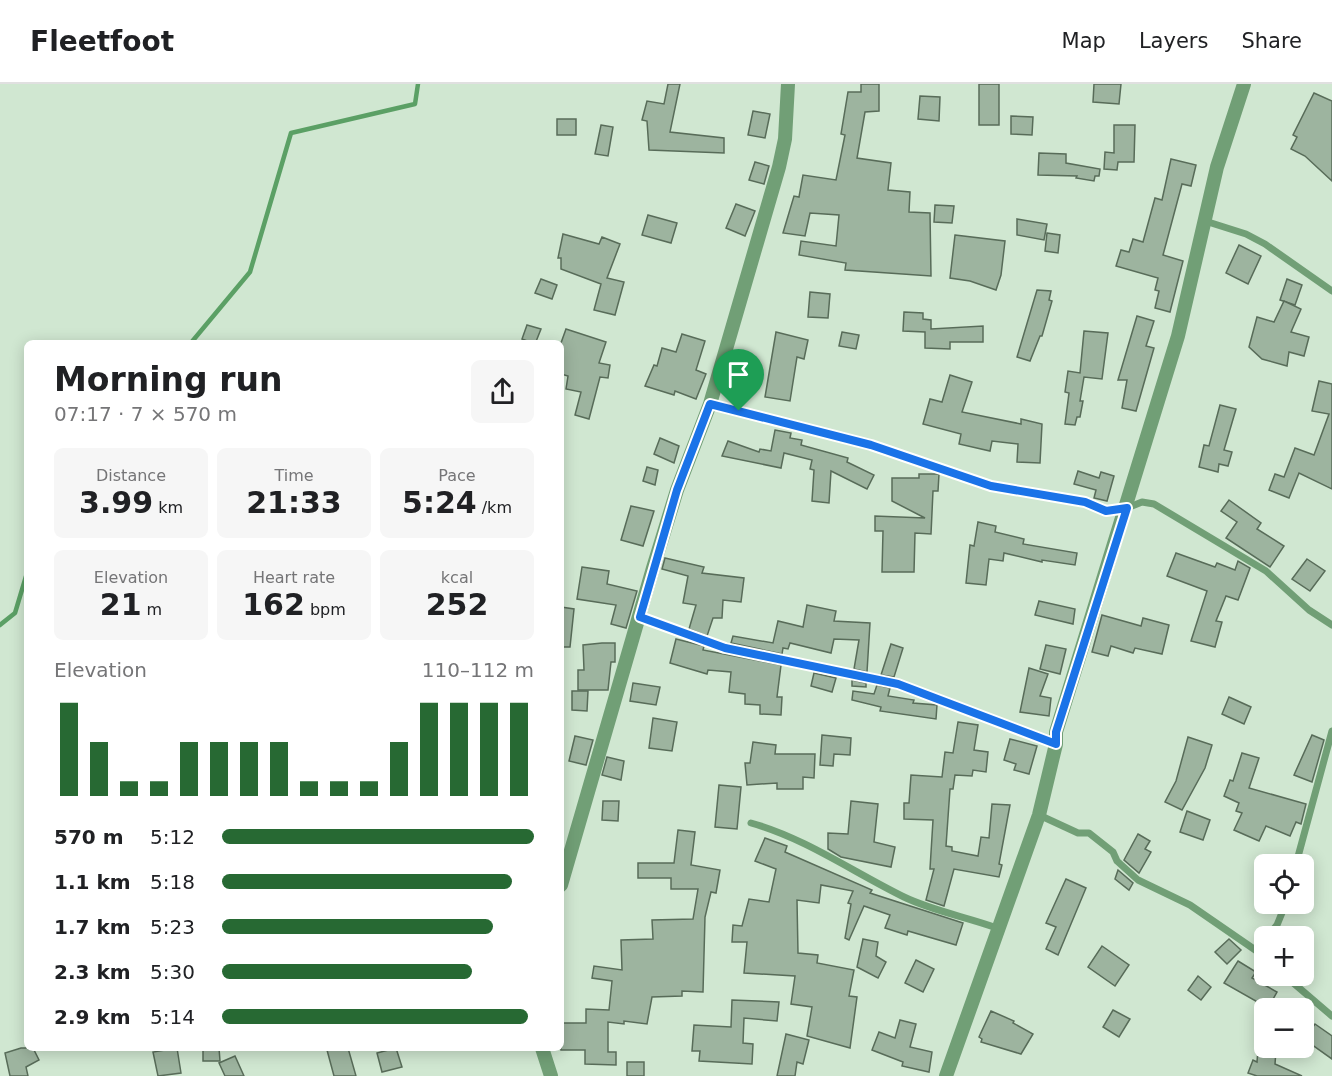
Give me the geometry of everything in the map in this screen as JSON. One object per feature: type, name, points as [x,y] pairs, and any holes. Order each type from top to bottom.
[{"type":"street","points":[[564,875],[677,490],[710,404],[779,167],[785,139],[788,84]]},
{"type":"street","points":[[946,1076],[1039,815],[1056,744],[1056,732],[1127,508],[1178,336],[1217,167],[1244,84]]},
{"type":"street","points":[[543,1051],[551,1076]]},
{"type":"lane","points":[[1205,221],[1246,234],[1265,244],[1332,291]]},
{"type":"lane","points":[[710,404],[871,445],[991,486],[1085,502],[1106,511],[1127,508],[1142,502],[1154,504],[1266,571],[1309,610],[1332,625]]},
{"type":"lane","points":[[640,617],[725,648],[898,684],[1056,744]]},
{"type":"lane","points":[[1299,854],[1332,731]]},
{"type":"lane","points":[[1039,815],[1078,833],[1089,833],[1113,852],[1117,861],[1138,880],[1190,905],[1254,949]]},
{"type":"lane","points":[[751,823],[777,830],[807,844],[822,855],[906,898],[997,928]]},
{"type":"lane","points":[[1297,986],[1332,1016]]},
{"type":"building","points":[[668,84],[680,84],[670,132],[724,138],[724,153],[649,150],[647,121],[642,120],[647,101],[664,104]]},
{"type":"building","points":[[861,84],[879,84],[879,111],[865,112],[857,158],[891,163],[888,190],[910,192],[909,212],[930,213],[931,276],[845,270],[846,263],[799,255],[801,241],[836,246],[839,215],[810,213],[805,236],[783,233],[794,196],[799,197],[803,175],[836,180],[845,135],[841,134],[848,92],[861,92]]},
{"type":"building","points":[[979,84],[999,84],[999,125],[979,125]]},
{"type":"building","points":[[1094,84],[1121,84],[1119,104],[1093,102]]},
{"type":"building","points":[[1314,93],[1332,101],[1332,181],[1305,156],[1291,149],[1297,137],[1293,135]]},
{"type":"building","points":[[920,96],[940,97],[939,121],[918,119]]},
{"type":"building","points":[[753,111],[770,114],[765,138],[748,135]]},
{"type":"building","points":[[1011,116],[1033,117],[1032,135],[1011,134]]},
{"type":"building","points":[[557,119],[576,119],[576,135],[557,135]]},
{"type":"building","points":[[601,125],[613,127],[608,156],[595,154]]},
{"type":"building","points":[[1114,125],[1135,125],[1134,162],[1118,162],[1117,170],[1104,169],[1105,152],[1114,153]]},
{"type":"building","points":[[1039,153],[1066,154],[1066,163],[1100,169],[1099,176],[1095,176],[1094,181],[1076,178],[1077,176],[1038,175]]},
{"type":"building","points":[[1171,159],[1196,165],[1191,186],[1182,184],[1163,255],[1183,261],[1170,312],[1155,308],[1159,291],[1155,290],[1158,278],[1116,266],[1121,250],[1129,252],[1133,239],[1143,242],[1155,198],[1162,200]]},
{"type":"building","points":[[755,162],[769,166],[764,184],[749,180]]},
{"type":"building","points":[[736,204],[755,211],[745,236],[726,228]]},
{"type":"building","points":[[935,205],[954,206],[952,223],[934,222]]},
{"type":"building","points":[[648,215],[677,223],[671,243],[642,235]]},
{"type":"building","points":[[1017,219],[1047,224],[1044,240],[1017,235]]},
{"type":"building","points":[[1047,233],[1060,235],[1058,253],[1045,251]]},
{"type":"building","points":[[563,234],[599,244],[602,237],[620,244],[607,278],[624,282],[615,315],[594,310],[601,284],[561,269],[561,258],[558,258]]},
{"type":"building","points":[[955,235],[1005,241],[1001,275],[996,290],[970,281],[950,278]]},
{"type":"building","points":[[1239,245],[1261,256],[1248,284],[1226,273]]},
{"type":"building","points":[[541,279],[557,285],[552,299],[535,293]]},
{"type":"building","points":[[1287,279],[1302,285],[1295,305],[1280,300]]},
{"type":"building","points":[[1037,290],[1051,291],[1049,300],[1052,301],[1042,336],[1040,336],[1030,361],[1017,357]]},
{"type":"building","points":[[810,292],[830,294],[828,318],[808,317]]},
{"type":"building","points":[[1284,301],[1301,309],[1291,332],[1309,337],[1304,356],[1289,352],[1287,366],[1262,359],[1249,347],[1257,317],[1274,322]]},
{"type":"building","points":[[904,312],[923,313],[923,319],[931,320],[931,329],[983,326],[983,342],[950,342],[950,349],[925,348],[925,332],[903,331]]},
{"type":"building","points":[[1137,316],[1154,321],[1146,346],[1154,348],[1136,411],[1122,408],[1127,380],[1118,380]]},
{"type":"building","points":[[527,325],[541,329],[537,340],[522,339]]},
{"type":"building","points":[[566,329],[606,342],[599,363],[610,365],[608,378],[600,377],[589,419],[575,415],[581,392],[566,389],[568,376],[564,375],[564,340],[562,340]]},
{"type":"building","points":[[1084,331],[1108,333],[1102,379],[1084,377],[1080,417],[1077,417],[1075,425],[1065,424],[1069,393],[1065,392],[1068,371],[1080,373]]},
{"type":"building","points":[[776,332],[808,340],[804,359],[797,357],[790,401],[765,397]]},
{"type":"building","points":[[842,332],[859,335],[856,349],[839,346]]},
{"type":"building","points":[[682,334],[705,341],[696,370],[706,374],[696,399],[675,391],[674,395],[645,386],[654,365],[657,366],[662,348],[676,352]]},
{"type":"building","points":[[950,375],[972,382],[962,412],[1021,424],[1021,419],[1042,424],[1040,463],[1017,462],[1018,444],[992,441],[990,451],[959,444],[961,434],[923,424],[930,399],[942,402]]},
{"type":"building","points":[[1319,381],[1332,384],[1332,489],[1299,473],[1289,498],[1269,490],[1275,474],[1284,477],[1295,448],[1314,455],[1329,414],[1312,411]]},
{"type":"building","points":[[1220,405],[1236,409],[1224,450],[1232,452],[1228,466],[1219,464],[1218,472],[1199,467],[1204,445],[1209,446]]},
{"type":"building","points":[[775,430],[791,433],[790,438],[802,440],[801,445],[848,458],[847,462],[874,475],[867,489],[831,471],[829,503],[812,501],[814,470],[810,469],[812,460],[784,453],[781,468],[722,456],[728,441],[759,452],[760,449],[771,451]]},
{"type":"building","points":[[660,438],[679,446],[674,463],[654,454]]},
{"type":"building","points":[[647,467],[658,470],[655,485],[643,481]]},
{"type":"building","points":[[1078,471],[1099,478],[1101,472],[1114,476],[1107,501],[1094,498],[1096,490],[1074,484]]},
{"type":"building","points":[[919,474],[939,474],[938,491],[933,491],[931,534],[915,533],[914,572],[882,572],[883,531],[875,531],[875,516],[925,518],[892,501],[892,478],[919,478]]},
{"type":"building","points":[[1229,500],[1261,523],[1257,529],[1284,546],[1270,567],[1226,538],[1237,522],[1221,511]]},
{"type":"building","points":[[631,506],[654,511],[643,546],[621,540]]},
{"type":"building","points":[[978,522],[996,526],[995,532],[1024,539],[1023,544],[1077,553],[1075,565],[1042,560],[1042,562],[1004,553],[1003,561],[989,559],[986,585],[966,583],[970,545],[974,546]]},
{"type":"building","points":[[1176,553],[1215,567],[1217,563],[1235,570],[1238,561],[1250,568],[1238,600],[1226,596],[1216,621],[1222,622],[1215,647],[1191,641],[1207,591],[1167,576]]},
{"type":"building","points":[[665,558],[704,567],[702,573],[744,578],[741,602],[723,600],[722,618],[713,618],[707,636],[689,629],[696,605],[683,603],[688,576],[662,569]]},
{"type":"building","points":[[1307,559],[1325,571],[1310,591],[1292,579]]},
{"type":"building","points":[[582,567],[609,571],[607,584],[637,591],[626,628],[611,624],[616,605],[577,599]]},
{"type":"building","points":[[1039,601],[1075,609],[1073,624],[1035,615]]},
{"type":"building","points":[[807,605],[836,611],[834,621],[870,623],[867,672],[854,669],[859,640],[834,639],[831,653],[790,643],[788,649],[783,648],[782,654],[731,643],[733,636],[773,643],[778,621],[803,627]]},
{"type":"building","points":[[564,607],[574,609],[570,647],[564,647]]},
{"type":"building","points":[[1102,615],[1141,626],[1143,618],[1169,625],[1162,654],[1135,648],[1133,653],[1111,646],[1108,656],[1092,652]]},
{"type":"building","points":[[676,639],[704,646],[703,650],[781,665],[777,697],[782,697],[781,715],[760,714],[760,705],[745,704],[745,694],[729,692],[731,672],[708,670],[707,674],[670,663]]},
{"type":"building","points":[[615,643],[615,662],[611,662],[608,690],[578,690],[578,670],[584,670],[583,645]]},
{"type":"building","points":[[891,644],[903,648],[894,677],[881,675]]},
{"type":"building","points":[[1046,645],[1066,649],[1060,674],[1040,669]]},
{"type":"building","points":[[1029,668],[1048,674],[1040,696],[1051,698],[1049,716],[1020,712]]},
{"type":"building","points":[[814,673],[836,678],[832,692],[811,686]]},
{"type":"building","points":[[852,680],[866,683],[866,687],[852,686]]},
{"type":"building","points":[[633,683],[660,687],[656,705],[630,701]]},
{"type":"building","points":[[877,685],[890,688],[888,696],[914,700],[913,703],[937,705],[936,719],[880,711],[881,707],[852,700],[853,691],[874,694]]},
{"type":"building","points":[[572,691],[588,691],[587,711],[572,710]]},
{"type":"building","points":[[1229,697],[1251,707],[1244,724],[1222,714]]},
{"type":"building","points":[[653,718],[677,722],[672,751],[649,748]]},
{"type":"building","points":[[958,722],[978,725],[974,750],[988,752],[986,772],[973,770],[972,776],[955,775],[953,789],[950,789],[946,846],[952,847],[952,851],[978,856],[981,837],[989,838],[992,804],[1010,805],[999,864],[1002,865],[999,877],[954,869],[944,906],[926,900],[934,869],[930,869],[933,820],[904,819],[904,803],[909,803],[911,775],[942,777],[945,752],[953,753]]},
{"type":"building","points":[[822,735],[851,738],[850,755],[834,754],[833,766],[820,765]]},
{"type":"building","points":[[1312,735],[1324,740],[1312,782],[1294,775]]},
{"type":"building","points":[[575,736],[593,740],[586,765],[569,761]]},
{"type":"building","points":[[1188,737],[1212,745],[1205,768],[1182,810],[1165,802],[1176,781]]},
{"type":"building","points":[[1010,739],[1037,746],[1029,774],[1014,770],[1016,764],[1004,760]]},
{"type":"building","points":[[753,742],[776,745],[775,754],[815,754],[814,778],[803,777],[803,789],[777,789],[777,783],[747,785],[745,763],[750,763]]},
{"type":"building","points":[[1242,753],[1259,758],[1249,788],[1306,804],[1301,824],[1296,822],[1290,836],[1266,826],[1259,841],[1234,830],[1242,813],[1236,811],[1239,803],[1224,796],[1230,780],[1233,781]]},
{"type":"building","points":[[607,757],[624,761],[621,780],[602,775]]},
{"type":"building","points":[[719,785],[741,787],[737,829],[715,827]]},
{"type":"building","points":[[603,801],[619,801],[618,821],[602,820]]},
{"type":"building","points":[[851,801],[878,804],[874,842],[895,847],[891,867],[841,857],[828,849],[828,833],[848,834]]},
{"type":"building","points":[[1187,811],[1210,820],[1203,840],[1180,832]]},
{"type":"building","points":[[678,830],[695,832],[691,865],[720,870],[716,893],[711,892],[705,917],[703,992],[682,991],[682,996],[652,997],[647,1024],[624,1021],[624,1024],[608,1022],[608,1052],[616,1052],[616,1065],[585,1064],[585,1050],[564,1050],[564,1023],[586,1023],[586,1009],[609,1010],[612,981],[592,978],[594,966],[622,970],[621,940],[653,939],[652,920],[693,919],[698,889],[671,889],[671,878],[638,878],[638,863],[674,863]]},
{"type":"building","points":[[1138,834],[1150,841],[1145,849],[1151,852],[1139,873],[1124,860]]},
{"type":"building","points":[[765,838],[787,846],[785,852],[872,890],[870,893],[963,923],[956,945],[908,931],[907,935],[885,928],[890,915],[864,906],[849,940],[845,938],[851,904],[848,903],[853,891],[821,885],[819,903],[797,900],[798,953],[818,955],[817,963],[854,970],[849,996],[857,997],[850,1048],[807,1036],[812,1007],[791,1004],[795,976],[744,973],[747,942],[732,942],[733,925],[742,926],[749,899],[769,902],[776,869],[755,861]]},
{"type":"building","points":[[1118,870],[1133,883],[1129,890],[1115,879]]},
{"type":"building","points":[[1066,879],[1086,888],[1058,955],[1046,949],[1056,927],[1046,923]]},
{"type":"building","points":[[863,939],[878,942],[876,956],[886,962],[878,978],[857,967]]},
{"type":"building","points":[[1229,939],[1241,950],[1227,964],[1215,952]]},
{"type":"building","points":[[1102,946],[1129,965],[1115,986],[1088,967]]},
{"type":"building","points":[[916,960],[934,969],[923,992],[905,983]]},
{"type":"building","points":[[1238,961],[1254,971],[1252,978],[1254,986],[1266,986],[1277,992],[1274,998],[1254,998],[1254,1000],[1224,983]]},
{"type":"building","points":[[1198,976],[1211,987],[1201,1000],[1188,990]]},
{"type":"building","points":[[732,1000],[779,1002],[777,1021],[744,1018],[743,1043],[753,1044],[752,1064],[699,1061],[700,1051],[692,1051],[694,1025],[731,1027]]},
{"type":"building","points":[[1113,1010],[1130,1019],[1119,1037],[1103,1027]]},
{"type":"building","points":[[991,1011],[1014,1021],[1013,1023],[1033,1034],[1021,1054],[981,1042],[982,1039],[979,1037]]},
{"type":"building","points":[[900,1020],[916,1024],[910,1047],[932,1052],[929,1072],[902,1066],[903,1062],[872,1050],[879,1032],[895,1038]]},
{"type":"building","points":[[1314,1025],[1332,1036],[1332,1059],[1314,1046]]},
{"type":"building","points":[[786,1034],[809,1040],[803,1064],[797,1062],[795,1076],[777,1076]]},
{"type":"building","points":[[24,1048],[24,1051],[34,1051],[39,1060],[26,1067],[28,1076],[10,1076],[5,1053]]},
{"type":"building","points":[[177,1051],[181,1073],[158,1076],[153,1052]]},
{"type":"building","points":[[203,1051],[219,1051],[220,1061],[203,1061]]},
{"type":"building","points":[[327,1051],[349,1051],[356,1076],[334,1076]]},
{"type":"building","points":[[397,1051],[402,1067],[382,1072],[377,1053]]},
{"type":"building","points":[[235,1056],[244,1076],[225,1076],[219,1063]]},
{"type":"building","points":[[1257,1058],[1275,1058],[1275,1064],[1302,1076],[1257,1076],[1248,1073],[1253,1060],[1257,1062]]},
{"type":"building","points":[[627,1062],[644,1062],[644,1076],[627,1076]]},
{"type":"waterway","points":[[193,340],[250,272],[291,133],[415,104],[418,84]]},
{"type":"waterway","points":[[0,625],[15,613],[24,583]]},
{"type":"route","points":[[710,404],[739,411],[871,445],[931,463],[991,486],[1085,502],[1106,511],[1127,508],[1056,732],[1056,744],[922,696],[898,684],[725,648],[640,617],[677,490],[710,404]]}]
